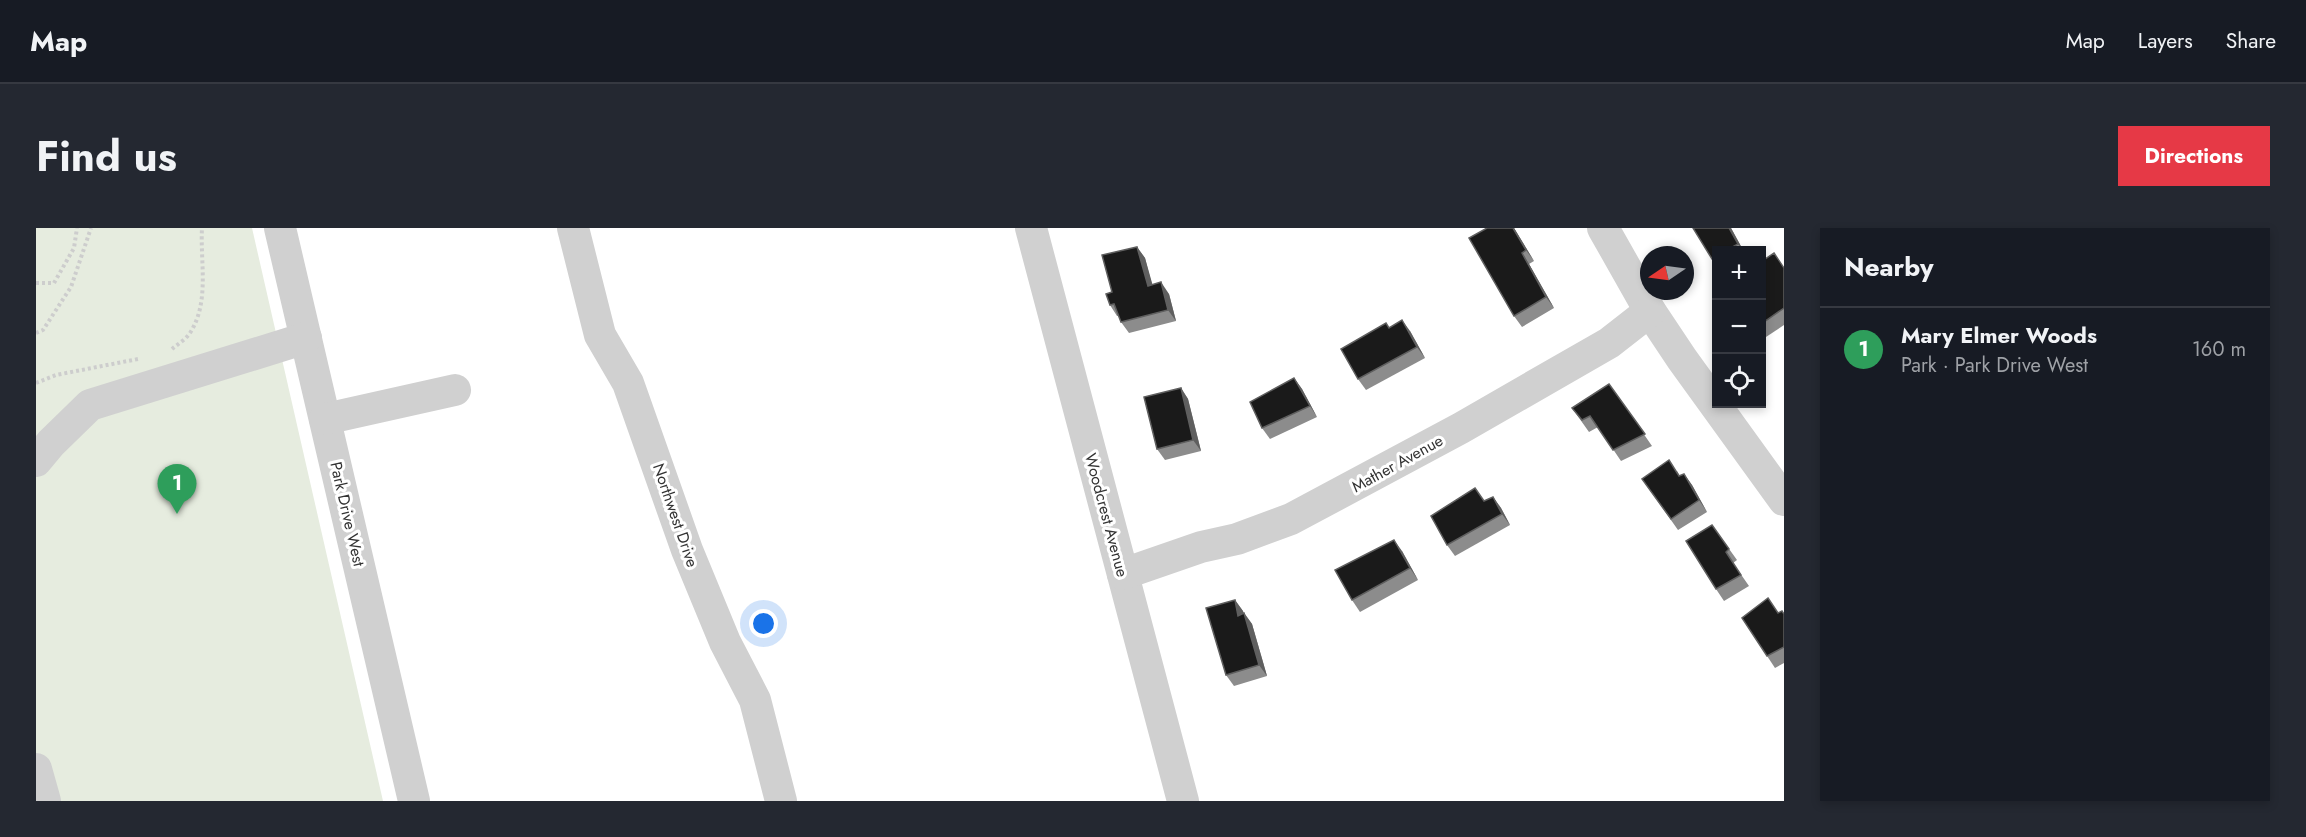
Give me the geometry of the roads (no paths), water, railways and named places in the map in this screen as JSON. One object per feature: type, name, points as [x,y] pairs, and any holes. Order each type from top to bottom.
[{"type":"street","name":"Park Drive West","points":[[280,228],[414,801]]},
{"type":"street","name":"Northwest Drive","points":[[573,228],[600,335],[628,382],[687,550],[725,642],[755,700],[781,801]]},
{"type":"street","name":"Woodcrest Avenue","points":[[1031,228],[1184,801]]},
{"type":"street","points":[[1603,228],[1650,311],[1784,500]]},
{"type":"street","name":"Mather Avenue","points":[[1123,574],[1201,547],[1237,539],[1291,519],[1461,428],[1599,349],[1650,311]]},
{"type":"street","points":[[36,461],[90,405],[306,338]]},
{"type":"street","points":[[326,419],[455,390]]},
{"type":"street","points":[[36,769],[45,801]]},
{"type":"place","name":"Mary Elmer Woods","points":[[177,514]]}]
